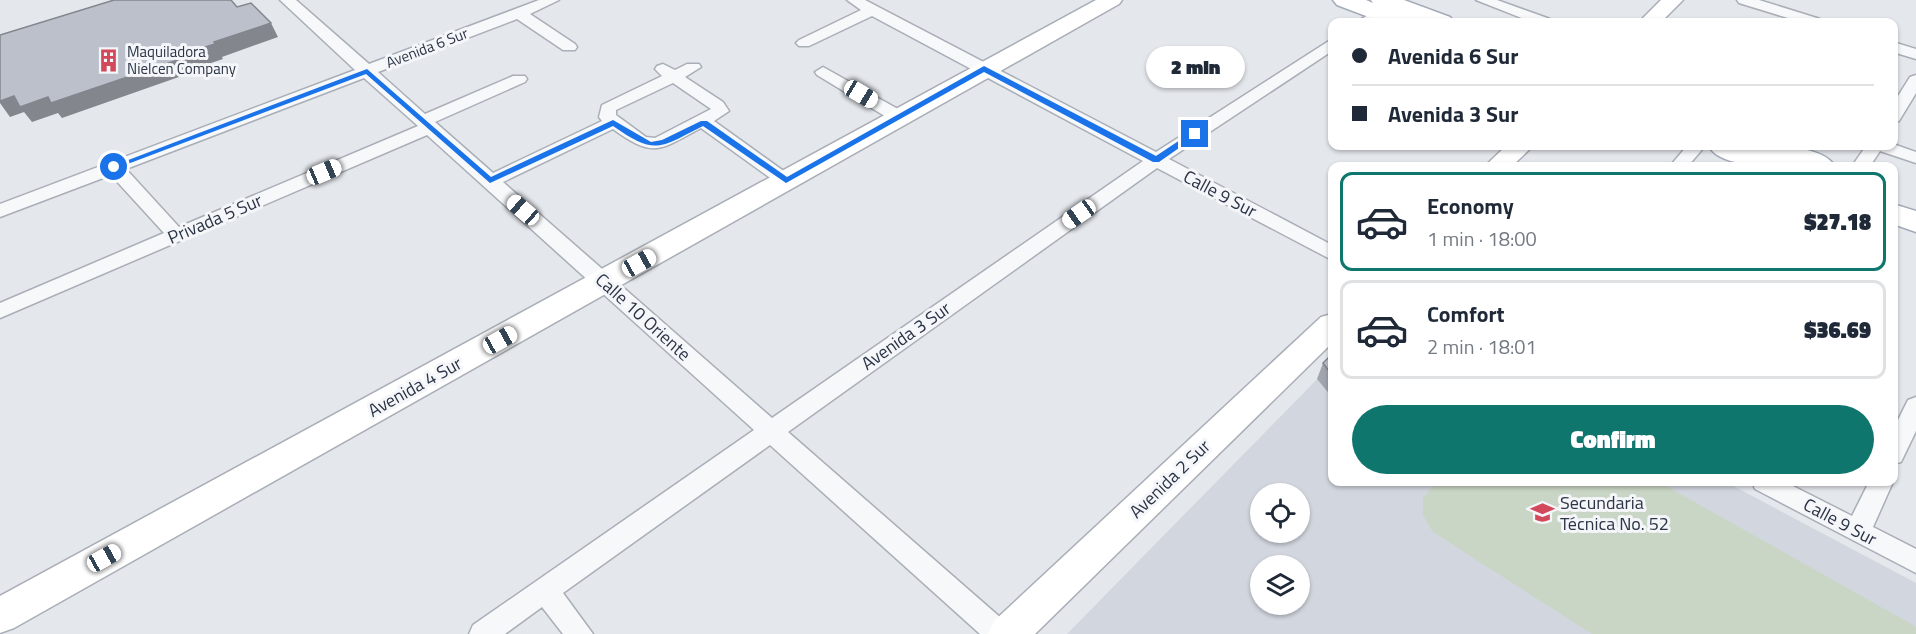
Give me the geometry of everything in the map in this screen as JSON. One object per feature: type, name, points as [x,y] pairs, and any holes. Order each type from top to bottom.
[{"type":"main road","points":[[1345,0],[1424,18]]},
{"type":"main road","points":[[1733,150],[1764,162]]},
{"type":"main road","points":[[1777,150],[1810,162]]},
{"type":"main road","points":[[1898,196],[1916,203]]},
{"type":"main road","points":[[1898,215],[1916,222]]},
{"type":"street","name":"Calle 10 Oriente","points":[[287,0],[999,634]]},
{"type":"street","name":"Avenida 6 Sur","points":[[0,211],[552,0]]},
{"type":"street","name":"Calle 9 Sur","points":[[854,0],[1328,251]]},
{"type":"street","points":[[1483,0],[1534,18]]},
{"type":"street","points":[[1653,18],[1673,0]]},
{"type":"street","points":[[1744,0],[1802,18]]},
{"type":"street","name":"Avenida 4 Sur","points":[[0,616],[786,181],[1104,1]]},
{"type":"street","points":[[804,43],[872,10]]},
{"type":"street","points":[[519,13],[569,47]]},
{"type":"street","name":"Avenida 3 Sur","points":[[483,634],[1156,160],[1328,47]]},
{"type":"street","points":[[1898,49],[1916,54]]},
{"type":"street","points":[[490,181],[611,116],[668,72],[693,67]]},
{"type":"street","points":[[611,116],[641,141],[651,144],[664,143],[721,111],[668,72]]},
{"type":"street","points":[[823,72],[899,117]]},
{"type":"street","name":"Privada 5 Sur","points":[[0,311],[426,124],[519,79]]},
{"type":"street","points":[[1909,104],[1916,80]]},
{"type":"street","points":[[704,122],[786,181]]},
{"type":"street","points":[[1502,162],[1516,150]]},
{"type":"street","points":[[1682,162],[1693,150]]},
{"type":"street","points":[[1894,150],[1916,158]]},
{"type":"street","points":[[114,167],[176,235]]},
{"type":"street","name":"Avenida 2 Sur","points":[[1008,634],[1328,329]]},
{"type":"street","points":[[1898,444],[1916,405]]},
{"type":"street","name":"Calle 9 Sur","points":[[1772,486],[1916,562]]},
{"type":"street","points":[[1858,531],[1879,486]]},
{"type":"street","points":[[545,590],[579,634]]},
{"type":"shaded area","name":"Secundaria Técnica No. 52","points":[[1328,368],[1328,486],[1734,486],[1916,583],[1916,634],[1067,634]]},
{"type":"green space","points":[[1434,486],[1666,486],[1913,625],[1916,627],[1916,634],[1592,634],[1433,532],[1423,515],[1423,498]]},
{"type":"building","name":"Maquiladora Nielcen Company","points":[[114,0],[231,0],[237,7],[251,3],[271,23],[214,42],[215,44],[202,48],[204,51],[51,103],[48,97],[20,107],[14,96],[0,101],[0,35]]},
{"type":"building","points":[[1328,358],[1328,370],[1323,363]]},
{"type":"place","name":"Maquiladora Nielcen Company","points":[[109,61]]},
{"type":"place","name":"Secundaria Técnica No. 52","points":[[1542,513]]},
{"type":"route","points":[[114,167],[367,71],[490,181],[613,122],[645,144],[664,143],[704,122],[786,181],[984,69],[1156,160],[1195,134]]}]
